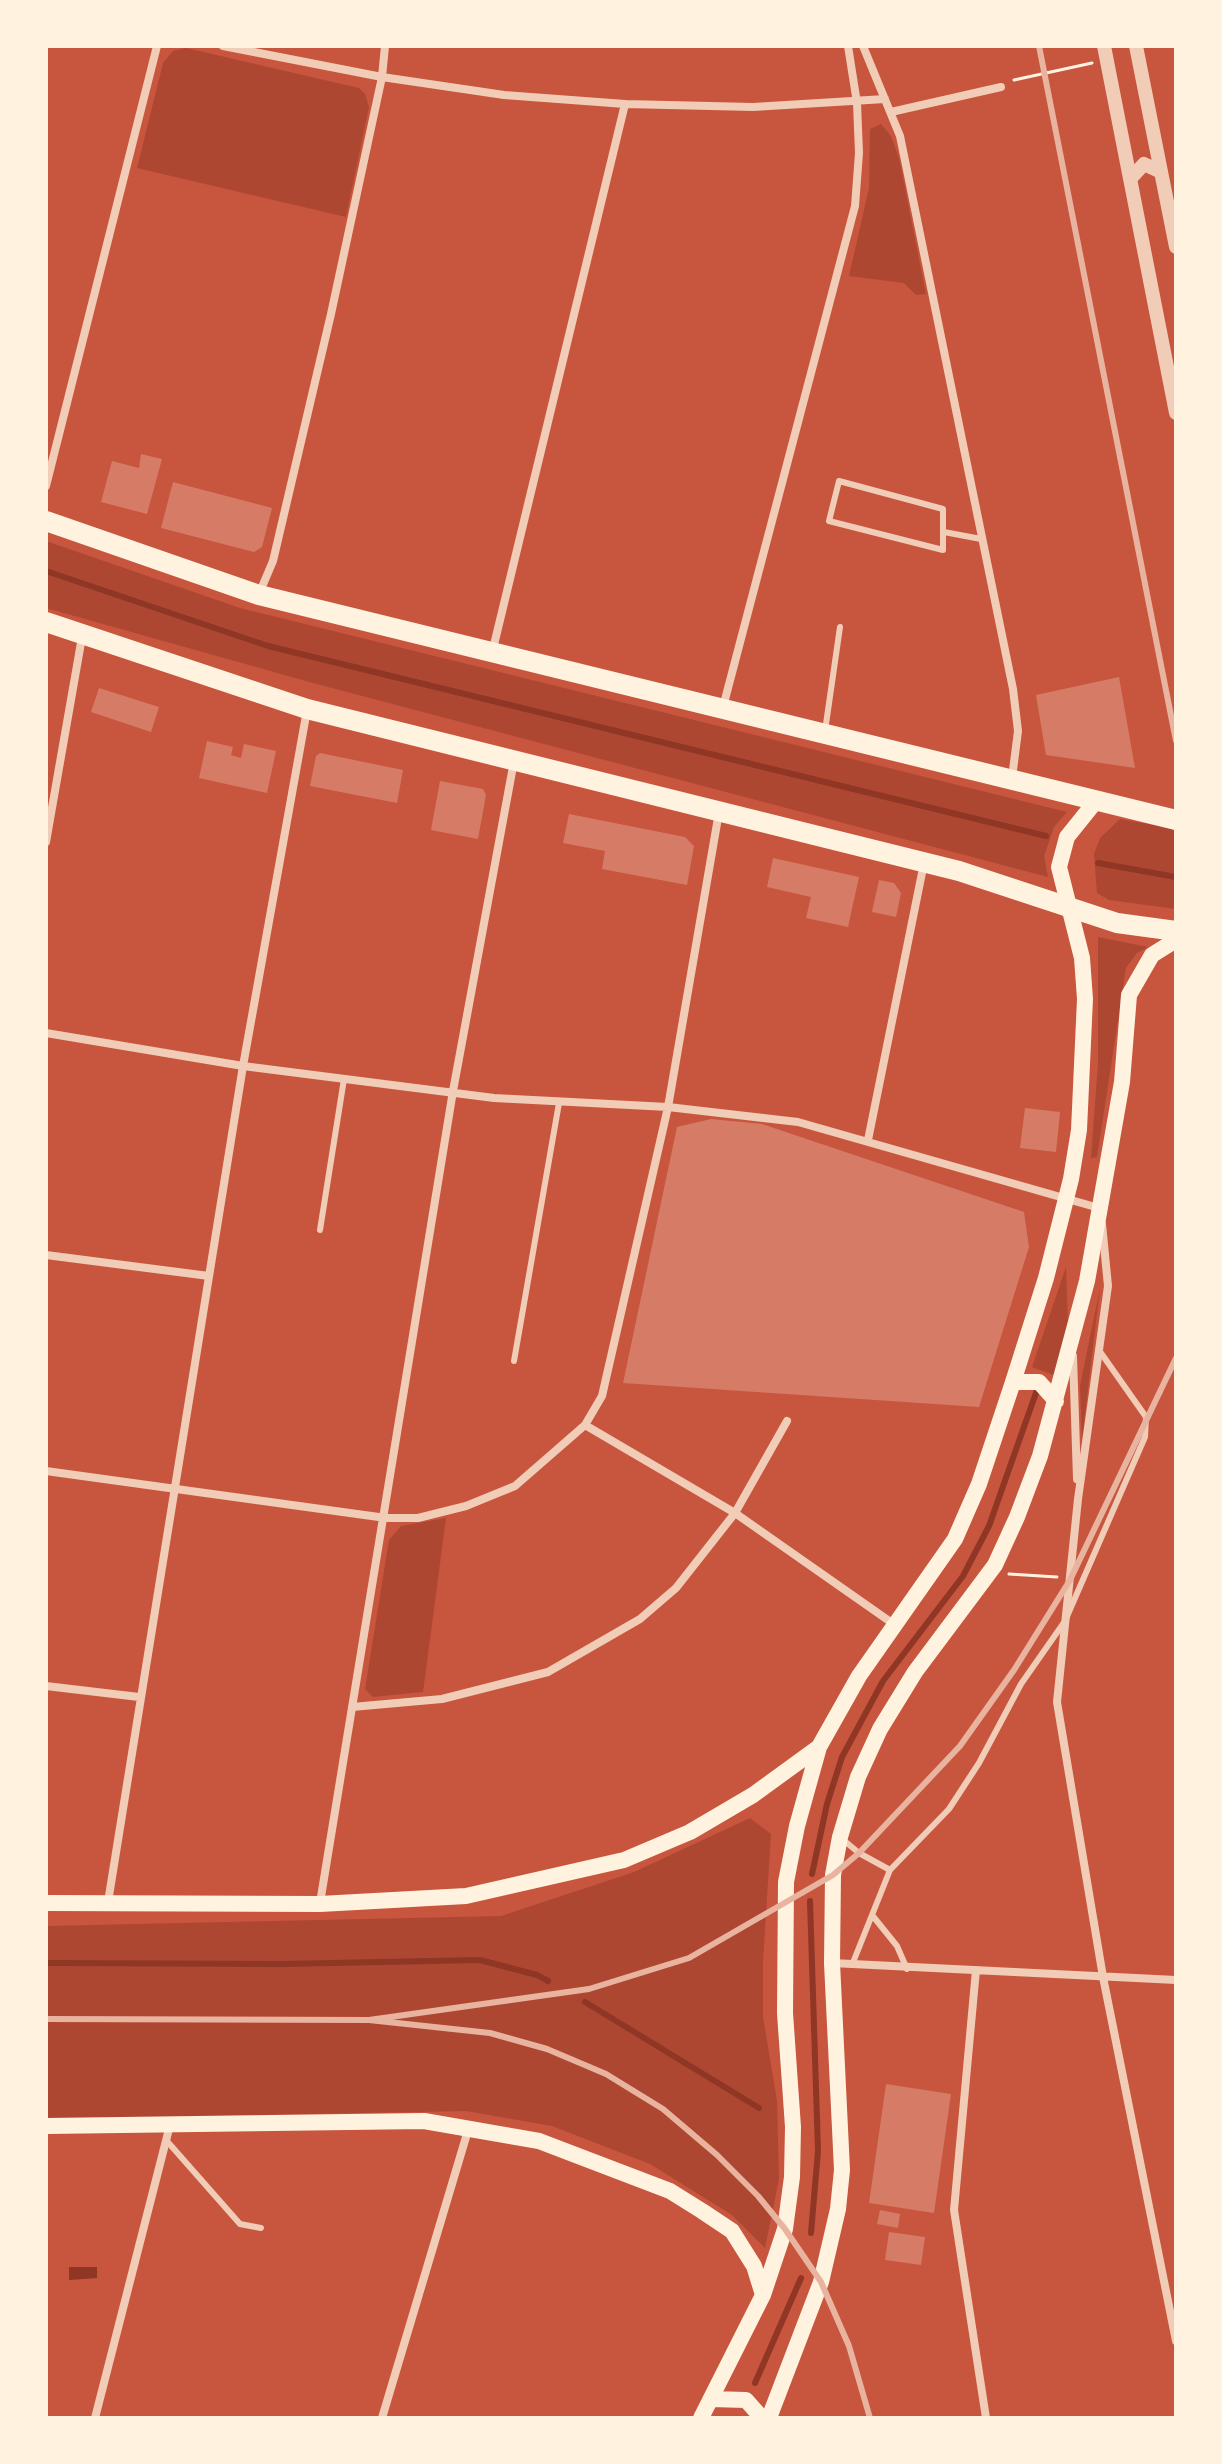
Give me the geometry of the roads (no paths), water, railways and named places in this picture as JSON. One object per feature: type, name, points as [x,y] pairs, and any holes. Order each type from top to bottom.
[{"type":"highway","points":[[46,521],[259,595],[1176,820]]},
{"type":"highway","points":[[46,622],[307,709],[924,863],[988,880],[1117,923],[1176,931]]},
{"type":"main road","points":[[701,2418],[763,2295],[785,2229],[792,2177],[793,2127],[784,1989],[786,1882],[797,1826],[819,1747],[859,1676],[955,1539],[979,1484],[1013,1382],[1046,1278],[1066,1199],[1079,1130],[1085,999],[1082,958],[1061,881],[1061,852],[1074,825],[1096,801]]},
{"type":"main road","points":[[769,2418],[821,2282],[838,2209],[842,2170],[832,1963],[833,1875],[840,1837],[858,1777],[880,1729],[915,1672],[989,1573],[1017,1517],[1072,1343],[1101,1208],[1122,1082],[1129,995],[1152,955],[1176,940]]},
{"type":"main road","points":[[1013,1382],[1039,1382],[1050,1389],[1056,1401]]},
{"type":"main road","points":[[46,1903],[320,1904],[466,1896],[624,1860],[690,1832],[753,1795],[819,1747]]},
{"type":"main road","points":[[46,2126],[168,2133],[424,2121],[469,2126],[539,2141],[670,2191],[732,2231],[754,2266],[763,2295]]},
{"type":"main road","points":[[711,2399],[746,2400],[762,2418]]},
{"type":"street","points":[[46,486],[157,46]]},
{"type":"street","points":[[223,46],[382,77],[504,95],[625,104],[753,107],[885,99]]},
{"type":"street","points":[[259,595],[273,561],[382,77],[385,46]]},
{"type":"street","points":[[723,709],[855,206],[859,153],[857,103],[848,46]]},
{"type":"street","points":[[863,46],[900,136],[1016,710],[1017,752],[1011,780]]},
{"type":"street","points":[[1104,46],[1176,413]]},
{"type":"street","points":[[1136,46],[1176,247]]},
{"type":"street","points":[[891,112],[1001,87]]},
{"type":"street","points":[[492,654],[625,104]]},
{"type":"street","points":[[1131,178],[1144,164],[1161,172]]},
{"type":"street","points":[[46,842],[82,636]]},
{"type":"street","points":[[108,1902],[243,1066],[307,709]]},
{"type":"street","points":[[320,1904],[386,1518],[453,1091],[514,761]]},
{"type":"street","points":[[46,1471],[176,1486],[386,1518],[418,1518],[466,1506],[515,1486],[585,1425],[602,1396],[668,1107],[719,811]]},
{"type":"street","points":[[868,1140],[924,863]]},
{"type":"street","points":[[46,1033],[243,1066],[344,1079],[559,1103],[668,1107],[798,1122],[1101,1208],[1108,1286],[1101,1353],[1078,1499],[1057,1702],[1103,1977],[1176,2341]]},
{"type":"street","points":[[46,1255],[209,1276]]},
{"type":"street","points":[[1072,1343],[1078,1499]]},
{"type":"street","points":[[352,1707],[442,1699],[560,1666],[640,1619],[676,1588],[735,1513],[787,1421]]},
{"type":"street","points":[[585,1425],[735,1513],[896,1625]]},
{"type":"street","points":[[46,1686],[139,1697]]},
{"type":"street","points":[[832,1963],[1176,1980]]},
{"type":"street","points":[[976,1970],[954,2210],[986,2418]]},
{"type":"street","points":[[382,2418],[469,2126]]},
{"type":"street","points":[[95,2418],[168,2133]]},
{"type":"lane","points":[[836,482],[943,509],[944,532],[940,552],[831,522],[836,482]]},
{"type":"lane","points":[[944,532],[981,539]]},
{"type":"lane","points":[[824,734],[840,627]]},
{"type":"lane","points":[[320,1230],[344,1079]]},
{"type":"lane","points":[[514,1361],[559,1103]]},
{"type":"lane","points":[[852,1965],[890,1870],[949,1809],[979,1763],[1021,1684],[1065,1621],[1145,1437],[1146,1417],[1101,1353]]},
{"type":"lane","points":[[840,1837],[859,1853],[890,1870]]},
{"type":"lane","points":[[872,1915],[897,1946],[907,1969]]},
{"type":"lane","points":[[168,2133],[240,2224],[261,2228]]},
{"type":"waterway","points":[[46,571],[268,646],[1046,836]]},
{"type":"waterway","points":[[1098,863],[1176,877]]},
{"type":"waterway","points":[[812,1874],[827,1804],[842,1757],[883,1681],[963,1576],[989,1526],[1037,1390]]},
{"type":"waterway","points":[[810,1901],[818,2151],[811,2233]]},
{"type":"waterway","points":[[46,1963],[282,1964],[480,1960],[537,1975],[548,1981]]},
{"type":"waterway","points":[[585,2002],[759,2108]]},
{"type":"waterway","points":[[755,2383],[801,2278]]},
{"type":"railway","points":[[1039,46],[1176,741]]},
{"type":"railway","points":[[369,2020],[589,1989],[689,1958],[833,1875],[859,1853],[960,1746],[1014,1670],[1070,1580],[1176,1358]]},
{"type":"railway","points":[[46,2019],[369,2020],[490,2033],[547,2049],[606,2074],[663,2109],[717,2155],[758,2196],[785,2229],[821,2282],[849,2346],[870,2418]]}]
